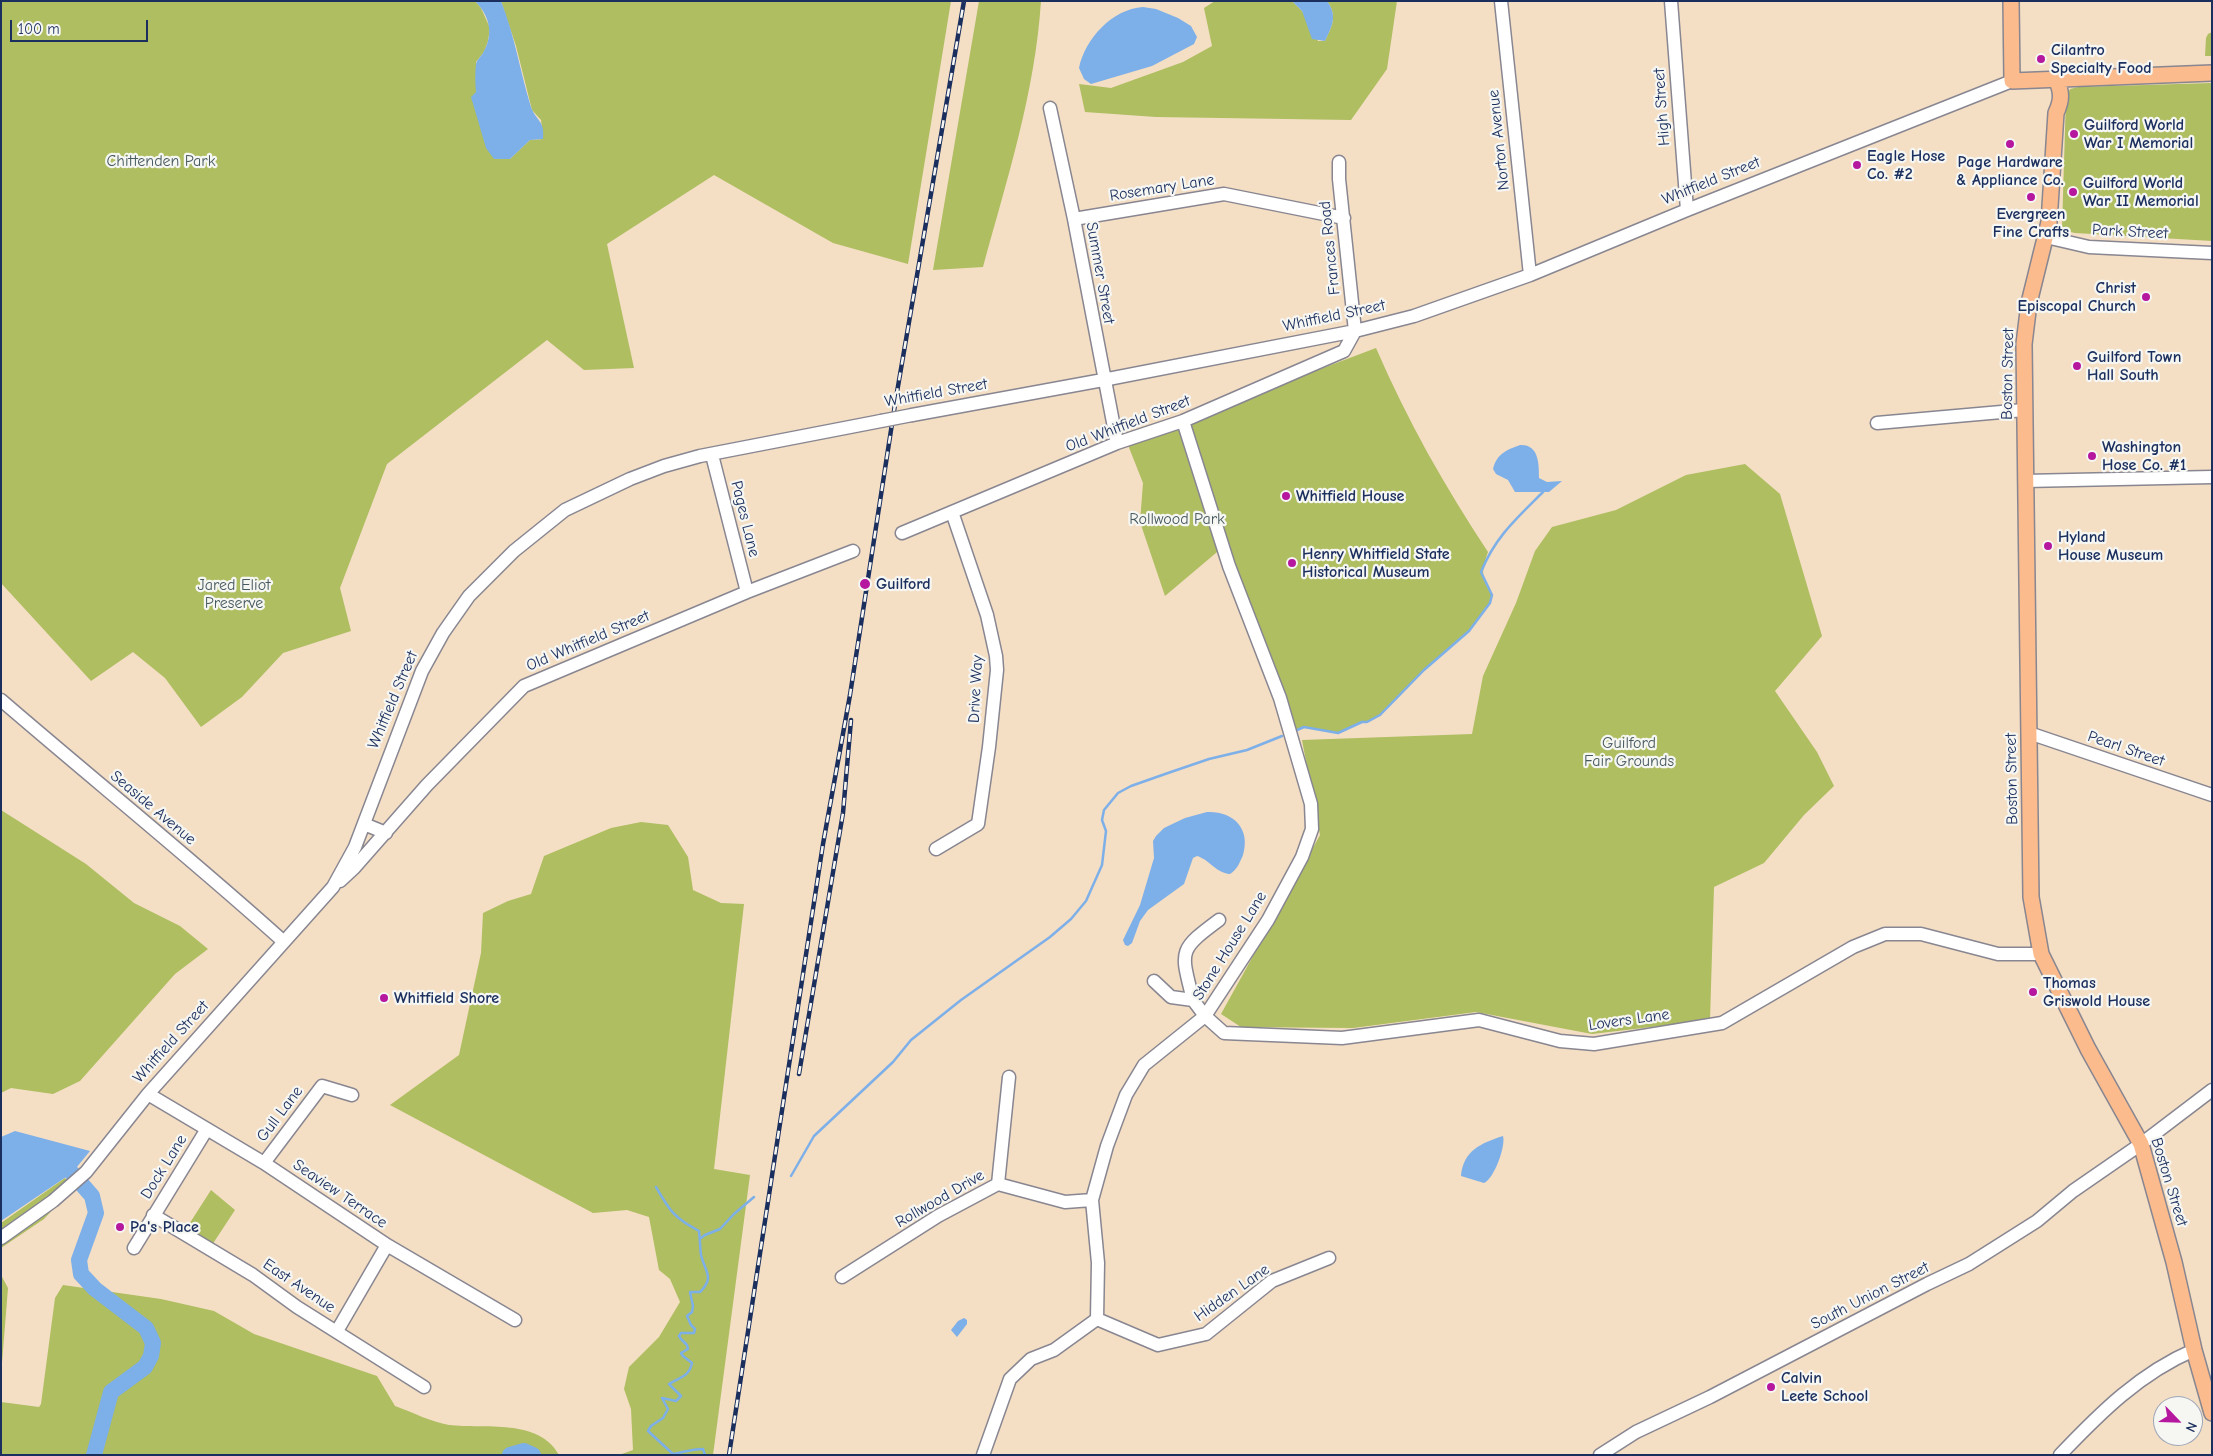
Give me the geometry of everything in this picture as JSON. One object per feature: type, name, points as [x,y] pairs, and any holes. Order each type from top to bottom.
[{"type":"main road","points":[[2011,1],[2012,81]]},
{"type":"main road","name":"Whitfield Street","points":[[2012,81],[2212,73]]},
{"type":"main road","name":"Boston Street","points":[[2056,79],[2051,89],[2050,103],[2056,113],[2051,199],[2046,238],[2025,325],[2024,410],[2031,897],[2041,954],[2088,1048],[2141,1144],[2174,1262],[2194,1350],[2212,1413]]},
{"type":"street","name":"Norton Avenue","points":[[1501,1],[1530,275]]},
{"type":"street","name":"High Street","points":[[1671,1],[1687,210]]},
{"type":"street","name":"Whitfield Street","points":[[1,1238],[71,1186],[86,1172],[148,1094],[333,887],[355,847],[422,671],[444,633],[469,596],[491,573],[514,551],[565,510],[630,479],[664,466],[712,455],[1356,331],[1414,316],[1530,275],[1687,210],[2012,81]]},
{"type":"street","name":"Summer Street","points":[[1050,108],[1074,218],[1117,444]]},
{"type":"street","name":"Frances Road","points":[[1339,162],[1339,179],[1356,331]]},
{"type":"street","name":"Rosemary Lane","points":[[1074,218],[1224,194],[1344,218]]},
{"type":"street","name":"Park Street","points":[[2046,238],[2089,247],[2212,253]]},
{"type":"street","name":"Old Whitfield Street","points":[[902,533],[1117,444],[1183,421],[1334,356],[1344,350],[1356,331]]},
{"type":"street","points":[[1877,423],[2024,410]]},
{"type":"street","name":"Stone House Lane","points":[[1097,1319],[1098,1264],[1092,1200],[1106,1146],[1126,1095],[1144,1065],[1205,1016],[1268,920],[1302,857],[1312,829],[1311,804],[1280,698],[1229,566],[1183,421]]},
{"type":"street","name":"Pages Lane","points":[[712,455],[747,592]]},
{"type":"street","points":[[2025,481],[2212,477]]},
{"type":"street","name":"Drive Way","points":[[936,849],[978,824],[989,747],[996,670],[996,656],[987,616],[952,512]]},
{"type":"street","name":"Old Whitfield Street","points":[[333,887],[354,868],[386,833],[427,784],[524,686],[747,592],[854,551]]},
{"type":"street","name":"Seaside Avenue","points":[[1,700],[220,885],[284,942]]},
{"type":"street","name":"Pearl Street","points":[[2029,733],[2212,796]]},
{"type":"street","points":[[364,824],[386,833]]},
{"type":"street","points":[[1154,981],[1171,997],[1193,1000],[1185,968],[1187,948],[1196,938],[1219,920]]},
{"type":"street","name":"Lovers Lane","points":[[1193,1000],[1205,1016],[1224,1033],[1342,1038],[1479,1020],[1560,1041],[1594,1044],[1722,1023],[1852,946],[1885,934],[1920,934],[1998,954],[2041,954]]},
{"type":"street","points":[[998,1184],[1009,1077]]},
{"type":"street","name":"Gull Lane","points":[[264,1163],[322,1086],[352,1095]]},
{"type":"street","name":"South Union Street","points":[[1600,1455],[1636,1432],[1710,1397],[1969,1264],[2037,1221],[2073,1191],[2141,1144],[2212,1090]]},
{"type":"street","name":"Seaview Terrace","points":[[148,1094],[264,1163],[388,1245],[514,1320]]},
{"type":"street","name":"Dock Lane","points":[[134,1248],[207,1129]]},
{"type":"street","name":"Rollwood Drive","points":[[842,1277],[938,1216],[998,1184],[1065,1202],[1092,1200]]},
{"type":"street","name":"East Avenue","points":[[154,1215],[253,1275],[297,1307],[338,1331],[424,1387]]},
{"type":"street","points":[[338,1331],[388,1245]]},
{"type":"street","name":"Hidden Lane","points":[[1097,1319],[1158,1345],[1206,1334],[1272,1281],[1328,1258]]},
{"type":"street","points":[[983,1455],[1010,1379],[1031,1359],[1054,1350],[1097,1319]]},
{"type":"street","points":[[2060,1455],[2099,1413],[2136,1383],[2156,1369],[2194,1350]]},
{"type":"green space","points":[[1,1],[475,1],[481,8],[490,28],[484,52],[476,62],[476,92],[510,159],[530,140],[543,139],[541,120],[532,110],[516,46],[501,1],[951,1],[908,264],[833,243],[714,175],[607,244],[634,368],[584,370],[547,340],[387,464],[340,588],[351,631],[283,653],[242,697],[201,727],[165,678],[133,652],[91,681],[1,583]]},
{"type":"green space","points":[[979,1],[1041,1],[1033,69],[1019,136],[983,267],[933,270]]},
{"type":"green space","points":[[1215,1],[1292,1],[1302,11],[1318,41],[1325,41],[1333,21],[1332,11],[1327,1],[1397,1],[1387,69],[1351,120],[1156,117],[1085,112],[1079,84],[1111,88],[1183,62],[1212,46],[1204,8]]},
{"type":"green space","points":[[2212,32],[2212,56],[2205,56],[2206,38]]},
{"type":"green space","points":[[2212,83],[2212,241],[2075,233],[2062,228],[2066,97],[2070,89],[2078,87]]},
{"type":"green space","name":"Rollwood Park","points":[[1376,348],[1428,453],[1488,552],[1483,575],[1492,595],[1490,603],[1469,631],[1424,670],[1380,715],[1338,733],[1304,727],[1290,733],[1223,547],[1165,596],[1140,522],[1143,483],[1126,440],[1183,421]]},
{"type":"green space","name":"Guilford Fair Grounds","points":[[1745,464],[1780,494],[1822,636],[1775,691],[1817,752],[1834,786],[1804,815],[1764,863],[1714,887],[1710,1020],[1592,1034],[1476,1012],[1353,1028],[1241,1027],[1221,1014],[1320,835],[1302,740],[1472,734],[1483,676],[1516,603],[1535,551],[1552,527],[1616,510],[1686,475]]},
{"type":"green space","points":[[1,810],[86,864],[134,903],[180,926],[208,949],[175,974],[80,1081],[53,1094],[11,1088],[1,1093]]},
{"type":"green space","points":[[641,822],[668,825],[688,857],[693,890],[721,903],[744,904],[714,1169],[750,1175],[713,1455],[619,1455],[633,1450],[631,1409],[624,1389],[629,1367],[659,1337],[680,1302],[670,1279],[659,1270],[649,1217],[627,1210],[593,1213],[390,1105],[459,1055],[481,953],[483,913],[508,901],[531,894],[544,856],[611,828]]},
{"type":"green space","points":[[65,1178],[73,1188],[44,1219],[1,1248],[1,1223]]},
{"type":"green space","points":[[211,1190],[235,1210],[212,1245],[186,1229]]},
{"type":"green space","points":[[1,1275],[8,1288],[1,1375]]},
{"type":"green space","points":[[63,1285],[161,1299],[214,1311],[254,1334],[377,1376],[395,1406],[442,1424],[494,1426],[525,1430],[538,1435],[550,1443],[559,1455],[1,1455],[1,1402],[39,1407],[41,1404],[55,1298]]},
{"type":"water","points":[[475,1],[501,1],[510,27],[531,107],[543,128],[543,139],[530,140],[510,159],[494,159],[486,148],[471,97],[476,92],[476,64],[489,38],[487,18]]},
{"type":"water","points":[[1292,1],[1327,1],[1332,11],[1333,21],[1325,41],[1312,39],[1302,11]]},
{"type":"water","points":[[1143,7],[1156,9],[1178,18],[1191,26],[1197,37],[1194,44],[1152,66],[1091,84],[1084,79],[1079,68],[1082,57],[1094,36],[1102,27],[1121,13]]},
{"type":"water","points":[[1520,445],[1531,448],[1537,456],[1539,478],[1547,482],[1562,481],[1549,492],[1515,492],[1508,480],[1496,474],[1493,469],[1500,456]]},
{"type":"water","points":[[1207,812],[1225,814],[1238,823],[1242,829],[1245,845],[1238,866],[1230,874],[1221,871],[1202,858],[1197,856],[1193,858],[1184,884],[1148,910],[1140,921],[1132,943],[1128,946],[1125,945],[1123,940],[1140,905],[1154,858],[1153,841],[1156,836],[1164,828],[1185,818]]},
{"type":"water","points":[[15,1131],[90,1151],[72,1173],[1,1221],[1,1137]]},
{"type":"water","points":[[1503,1136],[1503,1147],[1498,1162],[1488,1180],[1484,1183],[1461,1176],[1465,1160],[1474,1149]]},
{"type":"water","points":[[964,1318],[967,1320],[967,1324],[957,1337],[951,1330],[958,1321]]},
{"type":"waterway","points":[[1297,730],[1304,727],[1338,733],[1380,715],[1424,670],[1469,631],[1490,603],[1492,595],[1481,572],[1493,548],[1524,511],[1543,492]]},
{"type":"waterway","points":[[791,1176],[814,1136],[893,1062],[911,1040],[961,1000],[1050,937],[1071,919],[1086,901],[1102,865],[1106,831],[1102,820],[1104,810],[1118,793],[1131,786],[1168,773],[1209,759],[1247,750],[1282,736]]},
{"type":"waterway","points":[[72,1173],[92,1196],[96,1213],[79,1260],[81,1274],[95,1289],[146,1328],[153,1343],[151,1356],[145,1367],[111,1392],[94,1455]]},
{"type":"waterway","points":[[656,1187],[673,1213],[699,1231],[701,1255],[708,1278],[705,1287],[700,1292],[690,1292],[693,1306],[692,1312],[687,1316],[695,1329],[694,1333],[681,1333],[679,1336],[688,1349],[681,1353],[692,1363],[691,1368],[684,1376],[669,1384],[681,1396],[676,1401],[662,1398],[668,1409],[663,1418],[651,1426],[648,1431],[673,1454],[703,1449],[705,1455]]},
{"type":"waterway","points":[[701,1238],[720,1229],[754,1197]]},
{"type":"waterway","points":[[510,1455],[524,1451],[533,1455]]},
{"type":"railway","points":[[729,1455],[823,844],[850,695],[896,398],[964,1]]},
{"type":"railway","points":[[799,1074],[843,813],[851,720]]},
{"type":"place","name":"Cilantro Specialty Food","points":[[2041,59]]},
{"type":"place","name":"Guilford World War I Memorial","points":[[2074,134]]},
{"type":"place","name":"Page Hardware & Appliance Co.","points":[[2010,144]]},
{"type":"place","name":"Eagle Hose Co. #2","points":[[1857,165]]},
{"type":"place","name":"Guilford World War II Memorial","points":[[2073,192]]},
{"type":"place","name":"Evergreen Fine Crafts","points":[[2031,197]]},
{"type":"place","name":"Christ Episcopal Church","points":[[2146,297]]},
{"type":"place","name":"Guilford Town Hall South","points":[[2077,366]]},
{"type":"place","name":"Washington Hose Co. #1","points":[[2092,456]]},
{"type":"place","name":"Whitfield House","points":[[1286,496]]},
{"type":"place","name":"Hyland House Museum","points":[[2048,546]]},
{"type":"place","name":"Henry Whitfield State Historical Museum","points":[[1292,563]]},
{"type":"place","name":"Guilford","points":[[865,584]]},
{"type":"place","name":"Thomas Griswold House","points":[[2033,992]]},
{"type":"place","name":"Whitfield Shore","points":[[384,998]]},
{"type":"place","name":"Pa's Place","points":[[120,1227]]},
{"type":"place","name":"Calvin Leete School","points":[[1771,1387]]},
{"type":"park label","name":"Chittenden Park","points":[[161,161]]},
{"type":"park label","name":"Jared Eliot Preserve","points":[[234,594]]}]
